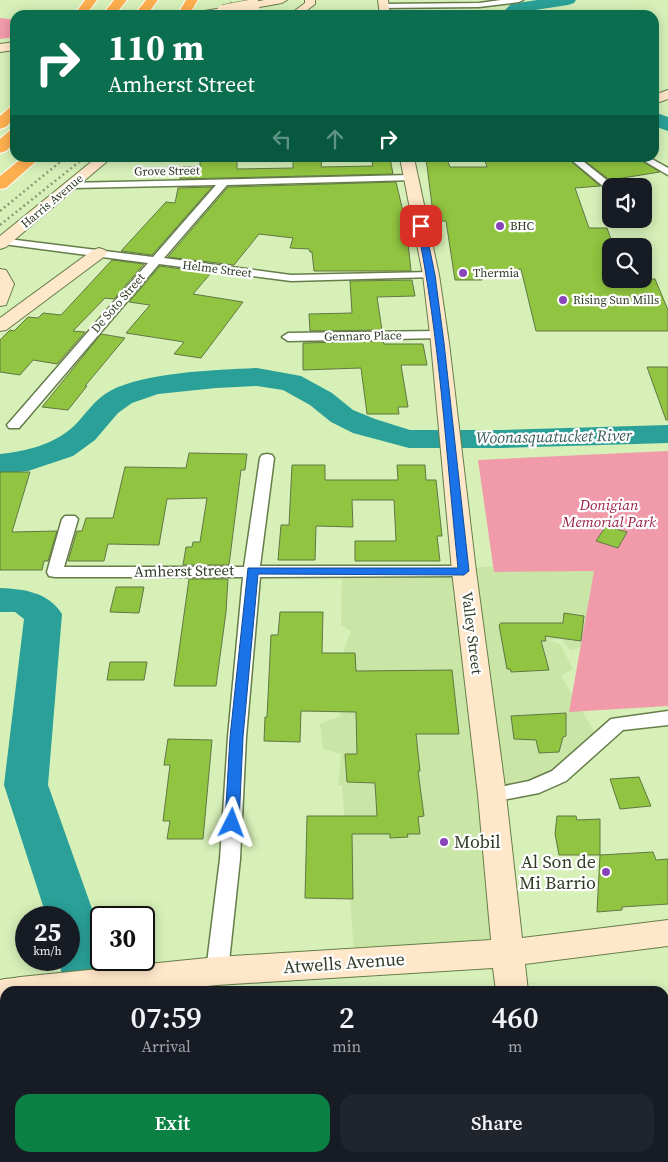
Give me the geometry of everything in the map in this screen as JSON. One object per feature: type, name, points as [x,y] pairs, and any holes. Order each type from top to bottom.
[{"type":"highway","points":[[84,10],[92,0]]},
{"type":"highway","points":[[102,10],[110,0]]},
{"type":"highway","points":[[112,10],[121,0]]},
{"type":"highway","points":[[127,10],[136,0]]},
{"type":"highway","points":[[144,10],[152,0]]},
{"type":"highway","points":[[0,124],[10,115]]},
{"type":"highway","points":[[0,148],[10,139]]},
{"type":"highway","points":[[0,184],[27,162]]},
{"type":"main road","points":[[223,10],[282,0]]},
{"type":"main road","points":[[301,10],[310,4],[310,0]]},
{"type":"main road","name":"Harris Avenue","points":[[2,243],[99,162]]},
{"type":"main road","name":"Valley Street","points":[[408,162],[431,275],[464,571],[492,795],[511,986]]},
{"type":"main road","points":[[0,326],[99,253]]},
{"type":"main road","points":[[0,274],[4,288],[0,301]]},
{"type":"main road","name":"Atwells Avenue","points":[[68,986],[217,971],[508,953],[668,933]]},
{"type":"street","points":[[384,7],[472,6],[519,0]]},
{"type":"street","points":[[579,162],[602,180]]},
{"type":"street","points":[[651,162],[668,172]]},
{"type":"street","name":"Grove Street","points":[[73,185],[411,178]]},
{"type":"street","name":"De Soto Street","points":[[14,425],[224,182]]},
{"type":"street","name":"Helme Street","points":[[2,243],[99,253],[291,278],[431,275]]},
{"type":"street","name":"Gennaro Place","points":[[288,337],[438,335]]},
{"type":"street","points":[[217,971],[230,859],[237,737],[252,570],[267,458]]},
{"type":"street","name":"Amherst Street","points":[[70,518],[55,572],[252,570],[464,571]]},
{"type":"street","points":[[492,795],[532,788],[560,776],[618,724],[668,718]]},
{"type":"shaded area","points":[[601,563],[612,642],[570,650],[561,639],[548,640],[560,644],[573,669],[561,676],[599,739],[559,778],[497,797],[505,946],[354,955],[342,785],[338,785],[341,754],[323,749],[320,724],[340,716],[342,655],[351,631],[341,625],[342,575],[517,565]]},
{"type":"green space","points":[[0,18],[10,19],[10,38],[0,39]]},
{"type":"green space","name":"Donigian Memorial Park","points":[[668,451],[668,706],[569,712],[594,571],[494,572],[478,460]]},
{"type":"building","points":[[200,162],[237,162],[237,169],[293,168],[293,162],[322,162],[321,167],[373,166],[372,162],[391,162],[393,174],[180,179],[182,167],[200,167]]},
{"type":"building","points":[[427,162],[448,162],[450,167],[487,167],[485,162],[572,162],[600,186],[575,188],[589,228],[607,228],[611,238],[602,238],[602,288],[652,288],[652,279],[655,279],[668,310],[668,331],[536,331],[521,269],[481,277],[482,280],[455,280],[446,221],[434,221]]},
{"type":"building","points":[[586,162],[644,162],[660,172],[622,178],[607,178]]},
{"type":"building","points":[[396,182],[406,224],[411,271],[314,271],[312,252],[309,249],[290,248],[293,238],[259,234],[234,265],[168,257],[228,187]]},
{"type":"building","points":[[212,187],[152,255],[121,251],[166,202],[175,203],[178,188]]},
{"type":"building","points":[[112,260],[144,264],[114,299],[105,298],[73,331],[85,332],[57,364],[33,360],[20,375],[0,372],[0,340],[10,330],[14,331],[28,317],[38,318],[43,313],[61,315]]},
{"type":"building","points":[[160,266],[211,273],[193,294],[243,302],[201,358],[174,354],[184,342],[126,333],[150,305],[129,302]]},
{"type":"building","points":[[412,280],[415,296],[377,297],[382,330],[310,331],[309,314],[352,313],[350,281]]},
{"type":"building","points":[[101,334],[125,338],[85,386],[87,386],[68,410],[42,407]]},
{"type":"building","points":[[383,341],[384,344],[423,344],[427,365],[401,365],[408,407],[398,407],[399,414],[367,414],[361,368],[303,370],[303,343]]},
{"type":"building","points":[[647,367],[668,367],[668,420],[666,420]]},
{"type":"building","points":[[189,453],[247,454],[245,470],[241,470],[229,565],[183,565],[186,547],[192,547],[193,542],[200,542],[207,498],[167,499],[159,545],[108,544],[104,561],[68,561],[77,531],[82,531],[86,518],[113,518],[125,467],[186,468]]},
{"type":"building","points":[[292,465],[325,465],[325,480],[398,480],[397,465],[425,465],[426,480],[436,480],[442,536],[437,536],[440,561],[355,561],[355,541],[396,541],[394,500],[352,500],[353,527],[316,526],[315,560],[278,560],[281,525],[289,525]]},
{"type":"building","points":[[0,472],[30,472],[12,532],[57,531],[48,561],[44,561],[42,570],[0,570]]},
{"type":"building","points":[[606,526],[627,532],[618,548],[596,541]]},
{"type":"building","points":[[189,579],[228,579],[226,612],[216,686],[174,686]]},
{"type":"building","points":[[116,587],[144,587],[139,613],[110,612]]},
{"type":"building","points":[[280,612],[323,612],[322,653],[355,653],[356,671],[452,670],[459,734],[416,734],[420,771],[418,771],[424,816],[418,817],[420,834],[407,834],[408,837],[390,838],[390,834],[352,834],[353,899],[305,898],[307,816],[377,816],[375,783],[347,782],[345,754],[357,754],[356,712],[301,711],[300,742],[264,741],[271,635],[278,635]]},
{"type":"building","points":[[564,613],[584,616],[581,641],[545,636],[546,641],[541,641],[549,670],[511,672],[510,669],[507,669],[499,625],[501,623],[563,623]]},
{"type":"building","points":[[110,662],[147,662],[144,680],[107,680]]},
{"type":"building","points":[[566,713],[566,736],[563,737],[559,752],[539,753],[536,740],[514,739],[511,716]]},
{"type":"building","points":[[168,739],[212,740],[203,839],[167,839],[170,821],[163,821],[170,765],[164,765]]},
{"type":"building","points":[[639,777],[651,806],[620,809],[610,779]]},
{"type":"building","points":[[557,816],[576,816],[577,820],[600,819],[600,855],[559,855],[555,834]]},
{"type":"building","points":[[653,852],[656,860],[668,859],[668,904],[622,907],[622,910],[597,912],[600,855]]},
{"type":"waterway","name":"Woonasquatucket River","points":[[513,10],[568,0]]},
{"type":"waterway","name":"Woonasquatucket River","points":[[659,120],[668,125]]},
{"type":"waterway","name":"Woonasquatucket River","points":[[0,464],[28,461],[62,449],[84,433],[107,407],[121,397],[154,386],[216,379],[257,377],[291,382],[321,399],[342,416],[364,426],[409,439],[501,439],[668,434]]},
{"type":"waterway","name":"Woonasquatucket River","points":[[0,600],[23,601],[43,614],[26,785],[81,946],[89,986]]},
{"type":"railway","points":[[227,10],[232,0]]},
{"type":"railway","points":[[244,10],[250,0]]},
{"type":"railway","points":[[0,211],[60,162]]},
{"type":"railway","points":[[0,225],[79,162]]},
{"type":"place","name":"BHC","points":[[500,226]]},
{"type":"place","name":"Thermia","points":[[463,273]]},
{"type":"place","name":"Rising Sun Mills","points":[[563,300]]},
{"type":"place","name":"Mobil","points":[[444,842]]},
{"type":"place","name":"Al Son de Mi Barrio","points":[[606,872]]},
{"type":"route","points":[[232,823],[237,737],[252,570],[464,571],[440,343],[431,275],[421,226]]}]
